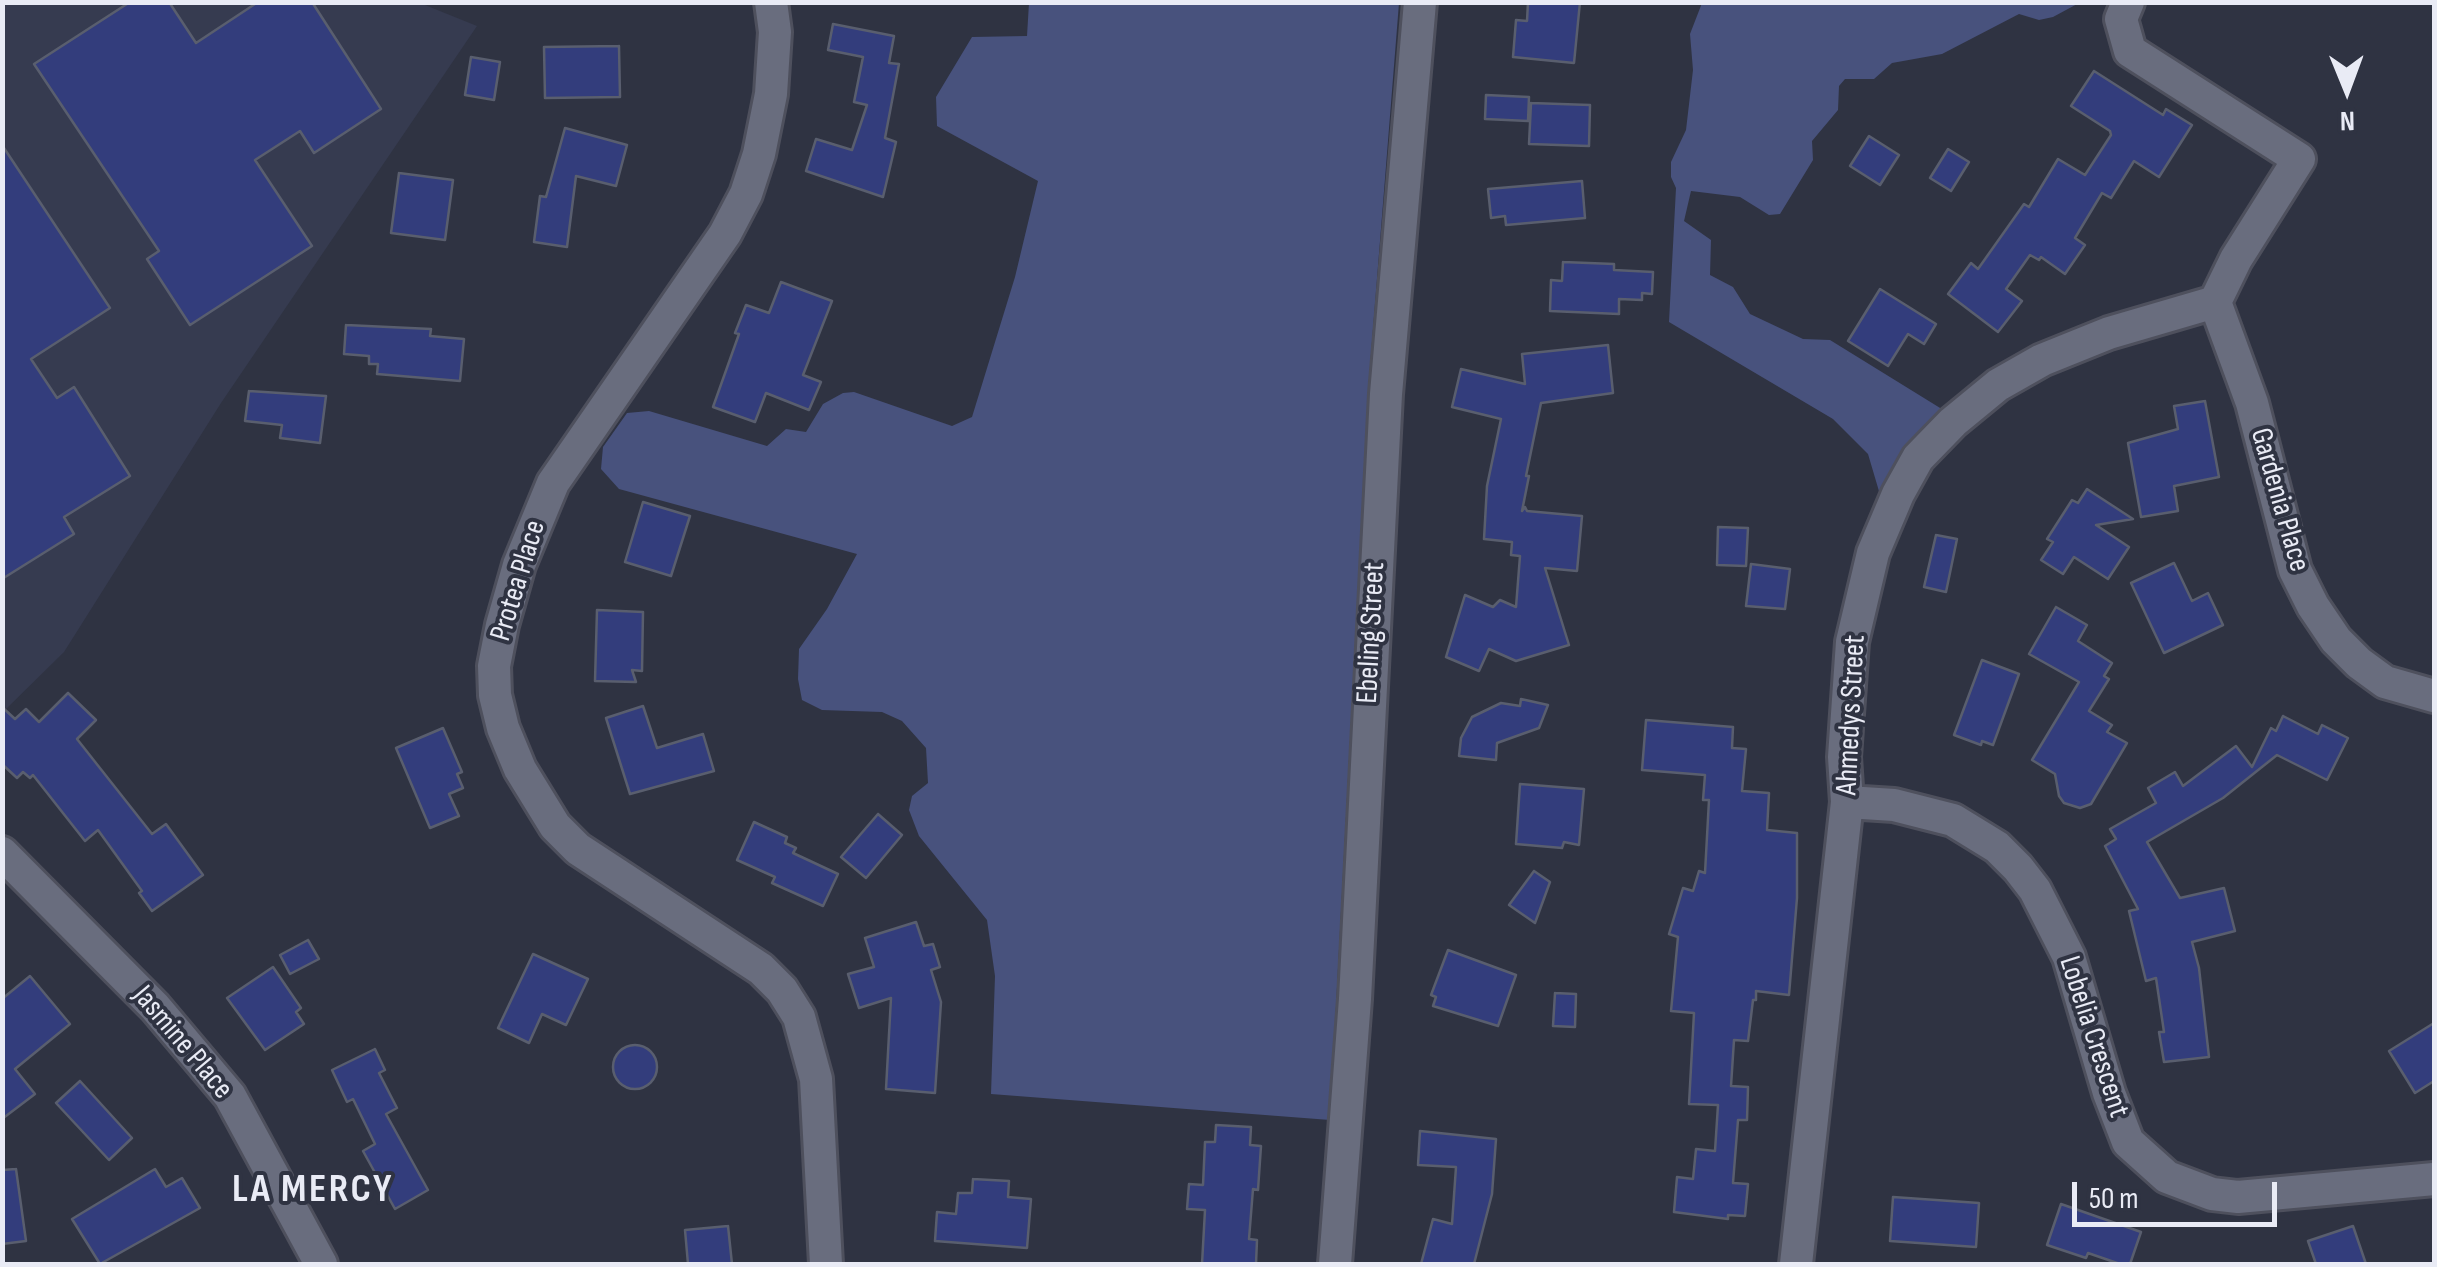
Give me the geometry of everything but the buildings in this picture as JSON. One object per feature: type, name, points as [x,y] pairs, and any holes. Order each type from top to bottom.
[{"type":"street","name":"Protea Place","points":[[771,2],[775,32],[771,94],[746,194],[725,234],[553,483],[519,565],[502,626],[494,666],[495,695],[502,728],[520,770],[554,826],[578,849],[761,969],[782,990],[798,1017],[816,1078],[826,1264]]},
{"type":"street","name":"Ebeling Street","points":[[1335,1264],[1355,999],[1386,394],[1420,2]]},
{"type":"street","points":[[2128,2],[2120,19],[2130,51],[2298,158],[2236,259],[2215,302]]},
{"type":"street","name":"Gardenia Place","points":[[2215,302],[2252,402],[2296,570],[2313,606],[2336,640],[2359,663],[2385,682],[2434,696]]},
{"type":"street","name":"Ahmedys Street","points":[[1796,1264],[1847,802],[1844,757],[1852,642],[1873,554],[1898,494],[1918,458],[1953,422],[1998,385],[2042,360],[2109,333],[2215,302]]},
{"type":"street","name":"Lobelia Crescent","points":[[1847,802],[1894,805],[1953,820],[1997,848],[2018,868],[2035,890],[2069,957],[2108,1092],[2128,1142],[2167,1177],[2212,1194],[2238,1197],[2434,1180]]},
{"type":"street","name":"Jasmine Place","points":[[2,853],[154,1008],[230,1096],[322,1264]]},
{"type":"shaded area","points":[[3,3],[420,3],[477,26],[221,403],[64,652],[3,712]]},
{"type":"shaded area","points":[[1029,3],[1399,3],[1369,379],[1330,1120],[991,1094],[995,976],[987,920],[919,836],[909,810],[912,796],[928,783],[926,748],[902,721],[882,712],[822,710],[802,700],[799,649],[827,609],[857,554],[619,489],[601,469],[603,447],[627,413],[649,411],[767,446],[786,429],[806,432],[823,404],[843,393],[854,392],[952,426],[972,417],[1015,277],[1038,181],[937,126],[936,97],[972,37],[1027,36]]},
{"type":"shaded area","points":[[1702,3],[2079,3],[2039,20],[2019,14],[1942,54],[1892,63],[1874,79],[1845,79],[1839,86],[1838,110],[1812,141],[1813,160],[1780,214],[1769,215],[1740,197],[1691,191],[1684,221],[1711,240],[1710,275],[1733,287],[1750,314],[1803,339],[1830,340],[1945,411],[1881,498],[1868,454],[1833,419],[1669,322],[1676,188],[1671,162],[1686,130],[1693,70],[1690,34]]},
{"type":"district","name":"LA MERCY","points":[[313,1191]]}]
